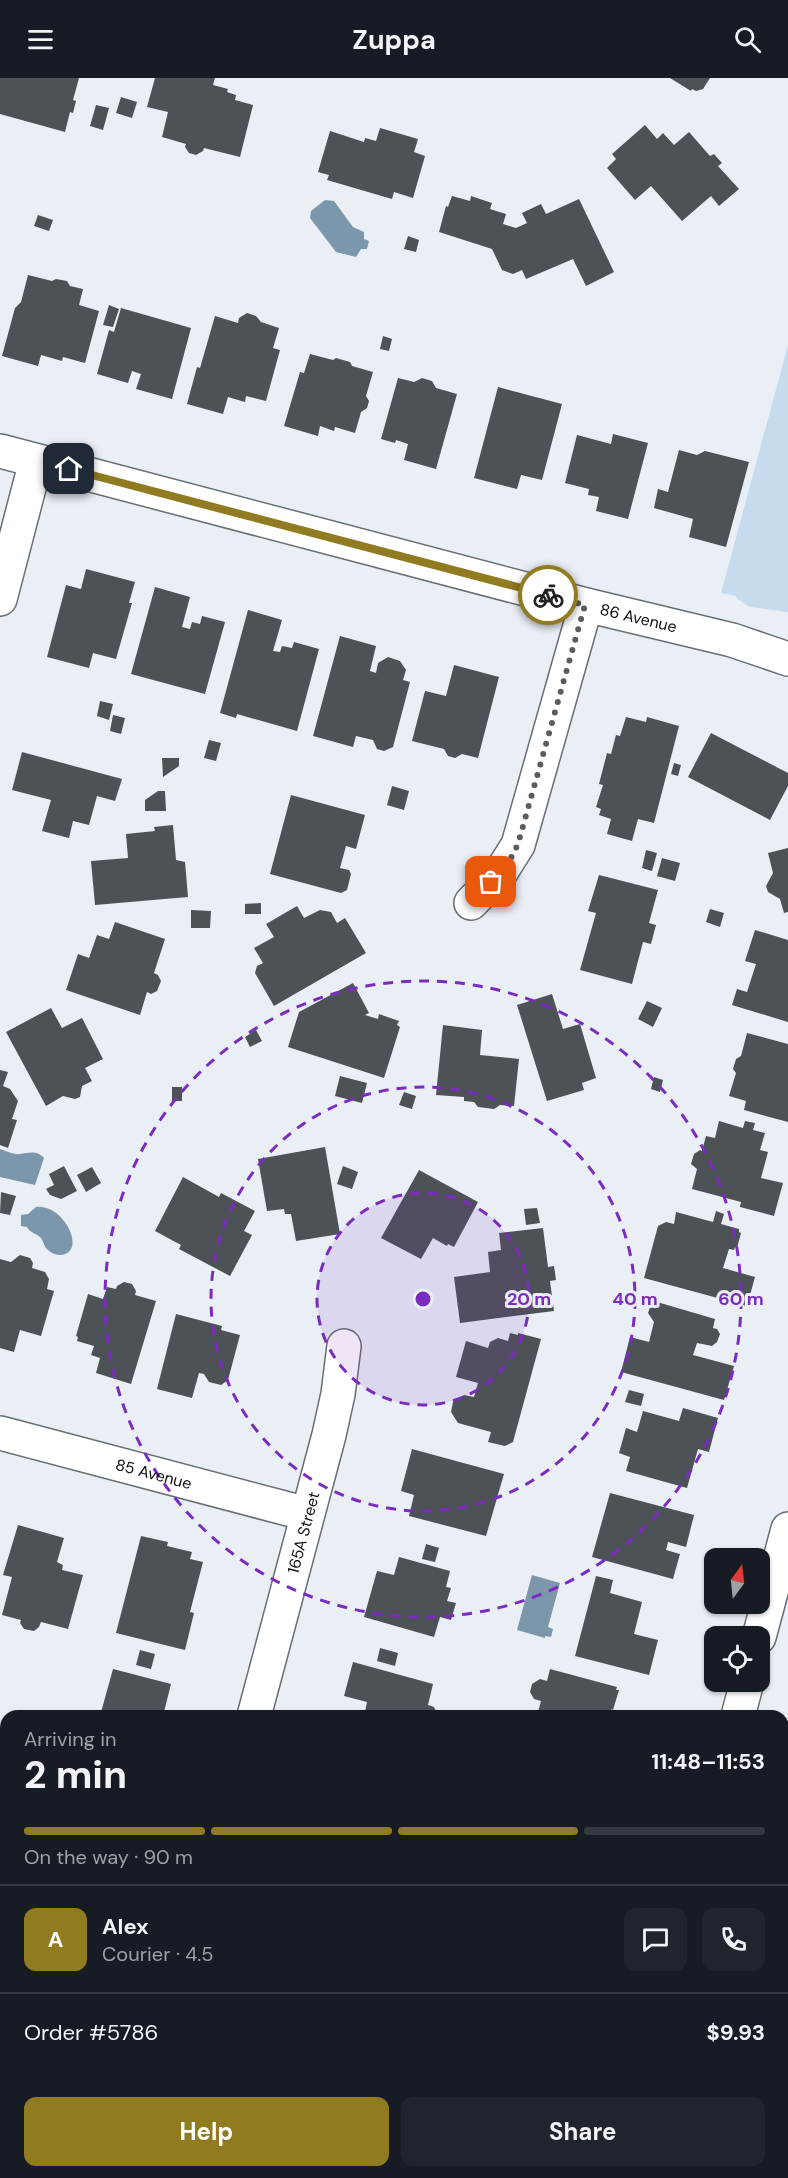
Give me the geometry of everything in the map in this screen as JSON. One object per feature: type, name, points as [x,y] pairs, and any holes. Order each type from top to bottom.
[{"type":"street","name":"86 Avenue","points":[[0,451],[585,605],[732,640],[788,659]]},
{"type":"street","points":[[0,599],[36,461]]},
{"type":"street","points":[[471,903],[501,872],[518,844],[585,605]]},
{"type":"street","name":"165A Street","points":[[256,1710],[336,1409],[344,1346]]},
{"type":"street","name":"85 Avenue","points":[[0,1433],[307,1514]]},
{"type":"street","points":[[762,1626],[788,1528]]},
{"type":"street","points":[[740,1710],[744,1692]]},
{"type":"shaded area","points":[[325,200],[334,201],[353,227],[364,232],[364,239],[369,241],[367,249],[361,249],[356,257],[336,252],[310,218],[311,211]]},
{"type":"shaded area","points":[[788,345],[788,612],[750,607],[736,596],[721,593]]},
{"type":"shaded area","points":[[0,1149],[16,1154],[36,1153],[44,1158],[35,1185],[0,1177]]},
{"type":"shaded area","points":[[36,1207],[46,1208],[64,1220],[72,1238],[69,1252],[61,1255],[52,1253],[39,1236],[27,1227],[21,1226],[21,1215],[28,1214]]},
{"type":"shaded area","points":[[532,1575],[560,1583],[548,1627],[553,1629],[551,1637],[545,1636],[545,1638],[517,1630]]},
{"type":"building","points":[[0,78],[79,78],[73,100],[76,101],[73,113],[70,112],[65,132],[0,114]]},
{"type":"building","points":[[155,78],[215,78],[213,85],[228,89],[227,92],[236,95],[235,100],[253,105],[240,157],[204,148],[196,155],[189,153],[185,147],[186,144],[162,137],[168,112],[147,107]]},
{"type":"building","points":[[670,78],[710,78],[703,89],[696,91],[692,89],[691,91]]},
{"type":"building","points":[[121,97],[137,102],[132,118],[116,113]]},
{"type":"building","points":[[96,105],[109,108],[103,130],[90,126]]},
{"type":"building","points":[[645,125],[657,139],[663,133],[674,145],[689,132],[710,156],[714,154],[722,163],[718,166],[739,189],[719,206],[711,196],[682,221],[651,186],[635,200],[607,168],[616,159],[612,154]]},
{"type":"building","points":[[380,128],[418,139],[414,152],[425,156],[413,198],[394,192],[392,199],[327,180],[329,175],[318,172],[330,131],[364,142],[365,138],[376,141]]},
{"type":"building","points":[[452,196],[470,201],[471,196],[492,203],[490,209],[506,214],[503,224],[516,228],[527,223],[522,213],[541,204],[546,214],[579,199],[614,272],[586,286],[573,259],[526,279],[522,270],[513,274],[502,270],[492,249],[439,232],[446,206],[448,207]]},
{"type":"building","points":[[38,215],[53,220],[49,231],[34,226]]},
{"type":"building","points":[[408,236],[419,240],[416,252],[404,249]]},
{"type":"building","points":[[28,275],[52,281],[56,279],[67,281],[70,286],[83,289],[79,305],[99,311],[85,363],[63,357],[62,361],[41,355],[38,366],[2,356],[15,308],[21,302]]},
{"type":"building","points":[[109,305],[119,309],[113,327],[103,325]]},
{"type":"building","points":[[121,308],[191,328],[172,399],[136,389],[141,374],[132,371],[128,383],[97,374],[109,330],[114,332]]},
{"type":"building","points":[[247,313],[256,316],[261,322],[279,328],[273,348],[280,350],[266,401],[246,396],[245,402],[228,397],[223,414],[187,404],[215,316],[238,323],[239,318]]},
{"type":"building","points":[[383,336],[392,339],[389,351],[380,349]]},
{"type":"building","points":[[310,354],[350,362],[352,366],[373,372],[366,396],[369,401],[367,408],[361,412],[355,433],[335,427],[334,431],[320,426],[318,436],[284,426],[300,372],[304,373]]},
{"type":"building","points":[[398,378],[414,382],[422,378],[432,381],[436,388],[457,394],[436,469],[404,460],[408,444],[381,439]]},
{"type":"building","points":[[498,387],[562,404],[542,480],[521,475],[517,489],[474,478]]},
{"type":"building","points":[[613,434],[648,443],[628,519],[596,511],[599,497],[588,495],[589,489],[565,483],[577,435],[611,444]]},
{"type":"building","points":[[679,450],[697,455],[705,451],[749,462],[726,547],[689,537],[693,519],[654,508],[658,489],[668,492]]},
{"type":"building","points":[[86,569],[135,582],[129,603],[132,603],[116,659],[93,653],[89,668],[47,657],[66,585],[81,589]]},
{"type":"building","points":[[155,587],[190,597],[182,627],[190,629],[192,622],[200,624],[202,616],[225,622],[205,694],[131,674]]},
{"type":"building","points":[[248,610],[282,620],[273,651],[280,652],[282,646],[292,648],[294,642],[319,649],[297,731],[237,714],[236,718],[220,713]]},
{"type":"building","points":[[340,636],[376,646],[370,671],[376,673],[378,663],[388,657],[400,661],[406,670],[403,680],[410,682],[393,747],[384,751],[377,749],[373,740],[356,736],[353,747],[313,736]]},
{"type":"building","points":[[454,665],[499,677],[478,758],[462,754],[455,758],[448,756],[444,749],[412,741],[425,691],[446,696]]},
{"type":"building","points":[[100,701],[113,704],[109,720],[97,716]]},
{"type":"building","points":[[113,715],[125,718],[121,734],[110,731]]},
{"type":"building","points":[[626,717],[646,722],[647,717],[679,726],[654,823],[638,819],[632,841],[607,834],[611,819],[599,815],[601,809],[596,807],[603,785],[599,784],[607,753],[611,754],[616,735],[620,736]]},
{"type":"building","points":[[711,733],[788,773],[788,786],[770,820],[688,777]]},
{"type":"building","points":[[209,740],[221,743],[216,761],[204,758]]},
{"type":"building","points":[[22,752],[122,779],[115,801],[97,796],[89,825],[73,821],[69,838],[42,831],[51,800],[12,790]]},
{"type":"building","points":[[162,758],[179,758],[179,766],[163,777]]},
{"type":"building","points":[[674,763],[681,765],[678,776],[671,774]]},
{"type":"building","points":[[392,786],[409,791],[404,810],[387,805]]},
{"type":"building","points":[[158,791],[165,791],[166,811],[145,811],[145,800]]},
{"type":"building","points":[[291,795],[365,815],[356,849],[346,846],[340,868],[349,870],[351,874],[347,890],[341,893],[270,874]]},
{"type":"building","points":[[173,825],[176,860],[185,862],[188,897],[95,905],[91,861],[128,858],[126,834],[155,831],[154,827]]},
{"type":"building","points":[[788,848],[788,912],[784,913],[780,899],[768,892],[766,886],[773,873],[768,853]]},
{"type":"building","points":[[646,850],[657,853],[652,871],[642,868]]},
{"type":"building","points":[[662,858],[680,863],[675,881],[657,876]]},
{"type":"building","points":[[599,875],[658,890],[649,923],[656,925],[651,944],[643,942],[632,984],[580,970],[596,913],[588,911]]},
{"type":"building","points":[[261,903],[261,914],[245,914],[245,904]]},
{"type":"building","points":[[297,906],[304,918],[320,910],[331,912],[337,923],[345,918],[366,953],[274,1006],[255,973],[257,966],[263,963],[254,948],[274,937],[266,924]]},
{"type":"building","points":[[710,909],[724,913],[720,927],[706,922]]},
{"type":"building","points":[[191,910],[211,911],[210,928],[191,928]]},
{"type":"building","points":[[115,922],[165,939],[154,973],[161,981],[157,991],[151,994],[147,992],[140,1015],[66,990],[78,954],[89,958],[97,935],[109,939]]},
{"type":"building","points":[[755,930],[788,940],[788,1022],[732,1005],[737,989],[747,992],[756,964],[745,961]]},
{"type":"building","points":[[353,983],[369,1013],[365,1015],[378,1019],[379,1014],[399,1021],[397,1025],[400,1027],[384,1078],[288,1047],[299,1012]]},
{"type":"building","points":[[552,994],[563,1029],[580,1024],[596,1078],[582,1083],[584,1090],[547,1101],[517,1005]]},
{"type":"building","points":[[647,1001],[662,1008],[653,1027],[638,1019]]},
{"type":"building","points":[[51,1008],[62,1028],[82,1018],[103,1059],[85,1068],[92,1081],[82,1086],[80,1097],[75,1099],[63,1096],[46,1106],[6,1032]]},
{"type":"building","points":[[443,1025],[482,1030],[480,1055],[519,1059],[514,1106],[500,1105],[494,1109],[478,1107],[474,1102],[464,1101],[464,1097],[436,1095]]},
{"type":"building","points":[[256,1030],[262,1041],[250,1047],[245,1037]]},
{"type":"building","points":[[747,1033],[788,1044],[788,1122],[744,1110],[746,1101],[729,1096],[736,1073],[733,1069],[736,1059],[741,1056]]},
{"type":"building","points":[[0,1070],[8,1072],[3,1086],[10,1089],[18,1101],[12,1119],[17,1120],[8,1148],[0,1145]]},
{"type":"building","points":[[340,1076],[367,1083],[362,1103],[335,1096]]},
{"type":"building","points":[[654,1077],[663,1080],[660,1092],[651,1089]]},
{"type":"building","points":[[172,1087],[182,1087],[182,1101],[172,1101]]},
{"type":"building","points":[[404,1092],[416,1096],[412,1109],[399,1105]]},
{"type":"building","points":[[719,1121],[743,1128],[745,1121],[755,1123],[753,1130],[765,1133],[760,1150],[768,1152],[761,1178],[783,1183],[774,1216],[740,1207],[741,1202],[692,1189],[697,1169],[691,1164],[694,1154],[702,1151],[706,1136],[715,1138]]},
{"type":"building","points":[[325,1147],[340,1234],[296,1241],[291,1214],[285,1214],[284,1209],[267,1211],[258,1159]]},
{"type":"building","points":[[64,1166],[77,1191],[61,1199],[50,1195],[46,1189],[54,1185],[49,1174]]},
{"type":"building","points":[[343,1166],[358,1172],[352,1189],[337,1184]]},
{"type":"building","points":[[92,1167],[101,1183],[86,1192],[77,1175]]},
{"type":"building","points":[[419,1170],[478,1202],[454,1247],[448,1244],[447,1246],[433,1238],[421,1259],[381,1238]]},
{"type":"building","points":[[183,1177],[219,1197],[221,1193],[255,1211],[244,1231],[252,1235],[230,1276],[179,1249],[181,1245],[155,1231]]},
{"type":"building","points":[[1,1192],[16,1196],[10,1215],[0,1213]]},
{"type":"building","points":[[537,1208],[540,1223],[526,1225],[524,1209]]},
{"type":"building","points":[[716,1211],[724,1214],[721,1224],[739,1229],[741,1233],[737,1248],[729,1249],[723,1268],[755,1277],[747,1306],[644,1278],[658,1226],[666,1222],[674,1224],[676,1212],[713,1222]]},
{"type":"building","points":[[543,1228],[548,1267],[554,1266],[556,1280],[550,1281],[554,1311],[460,1323],[454,1277],[490,1272],[488,1252],[501,1250],[499,1233]]},
{"type":"building","points":[[20,1255],[30,1258],[33,1263],[32,1268],[45,1272],[49,1279],[47,1289],[54,1291],[41,1336],[20,1330],[14,1352],[0,1348],[0,1259],[11,1262]]},
{"type":"building","points":[[124,1282],[132,1284],[136,1291],[135,1295],[156,1301],[131,1384],[96,1373],[100,1358],[91,1355],[94,1346],[77,1341],[76,1336],[88,1294],[103,1299],[107,1287],[116,1289]]},
{"type":"building","points":[[657,1302],[715,1319],[713,1328],[717,1329],[720,1334],[717,1342],[712,1346],[697,1343],[693,1355],[734,1366],[724,1400],[621,1372],[630,1337],[649,1342],[654,1322],[648,1313],[650,1307]]},
{"type":"building","points":[[176,1314],[222,1326],[221,1330],[240,1335],[228,1380],[221,1385],[209,1382],[204,1374],[199,1373],[192,1398],[157,1389]]},
{"type":"building","points":[[510,1333],[541,1339],[513,1442],[505,1446],[488,1442],[491,1432],[458,1423],[451,1412],[453,1402],[464,1395],[474,1397],[478,1383],[456,1377],[466,1341],[488,1348],[490,1342],[498,1338],[508,1341]]},
{"type":"building","points":[[629,1390],[644,1394],[641,1406],[625,1402]]},
{"type":"building","points":[[683,1408],[718,1418],[709,1452],[698,1449],[687,1488],[626,1471],[630,1457],[619,1453],[626,1428],[637,1432],[643,1411],[679,1421]]},
{"type":"building","points":[[412,1449],[504,1474],[486,1536],[409,1516],[414,1495],[401,1491]]},
{"type":"building","points":[[610,1493],[694,1515],[686,1547],[668,1542],[666,1550],[680,1554],[673,1579],[592,1557]]},
{"type":"building","points":[[18,1525],[64,1538],[57,1562],[63,1565],[62,1570],[83,1575],[68,1629],[41,1622],[34,1631],[24,1629],[20,1623],[21,1620],[2,1615],[12,1577],[3,1575]]},
{"type":"building","points":[[141,1536],[168,1542],[167,1546],[192,1552],[190,1559],[203,1562],[190,1612],[194,1613],[185,1650],[116,1633]]},
{"type":"building","points":[[426,1544],[439,1548],[435,1562],[422,1559]]},
{"type":"building","points":[[399,1557],[450,1571],[446,1587],[451,1588],[447,1601],[456,1603],[451,1620],[440,1617],[434,1637],[364,1617],[377,1571],[394,1575]]},
{"type":"building","points":[[596,1576],[613,1580],[610,1593],[642,1602],[634,1634],[658,1640],[649,1675],[575,1656]]},
{"type":"building","points":[[380,1648],[398,1653],[395,1666],[377,1661]]},
{"type":"building","points":[[140,1650],[155,1654],[151,1669],[136,1665]]},
{"type":"building","points":[[353,1662],[433,1684],[428,1705],[436,1710],[365,1710],[367,1702],[344,1696]]},
{"type":"building","points":[[113,1669],[171,1684],[164,1710],[102,1710]]},
{"type":"building","points":[[550,1669],[617,1687],[616,1690],[619,1690],[613,1710],[539,1710],[541,1701],[534,1699],[530,1692],[532,1684],[540,1679],[547,1681]]},
{"type":"way so far","points":[[491,882],[515,853],[526,821],[585,605],[548,595]]},
{"type":"route","points":[[69,469],[548,595]]}]
